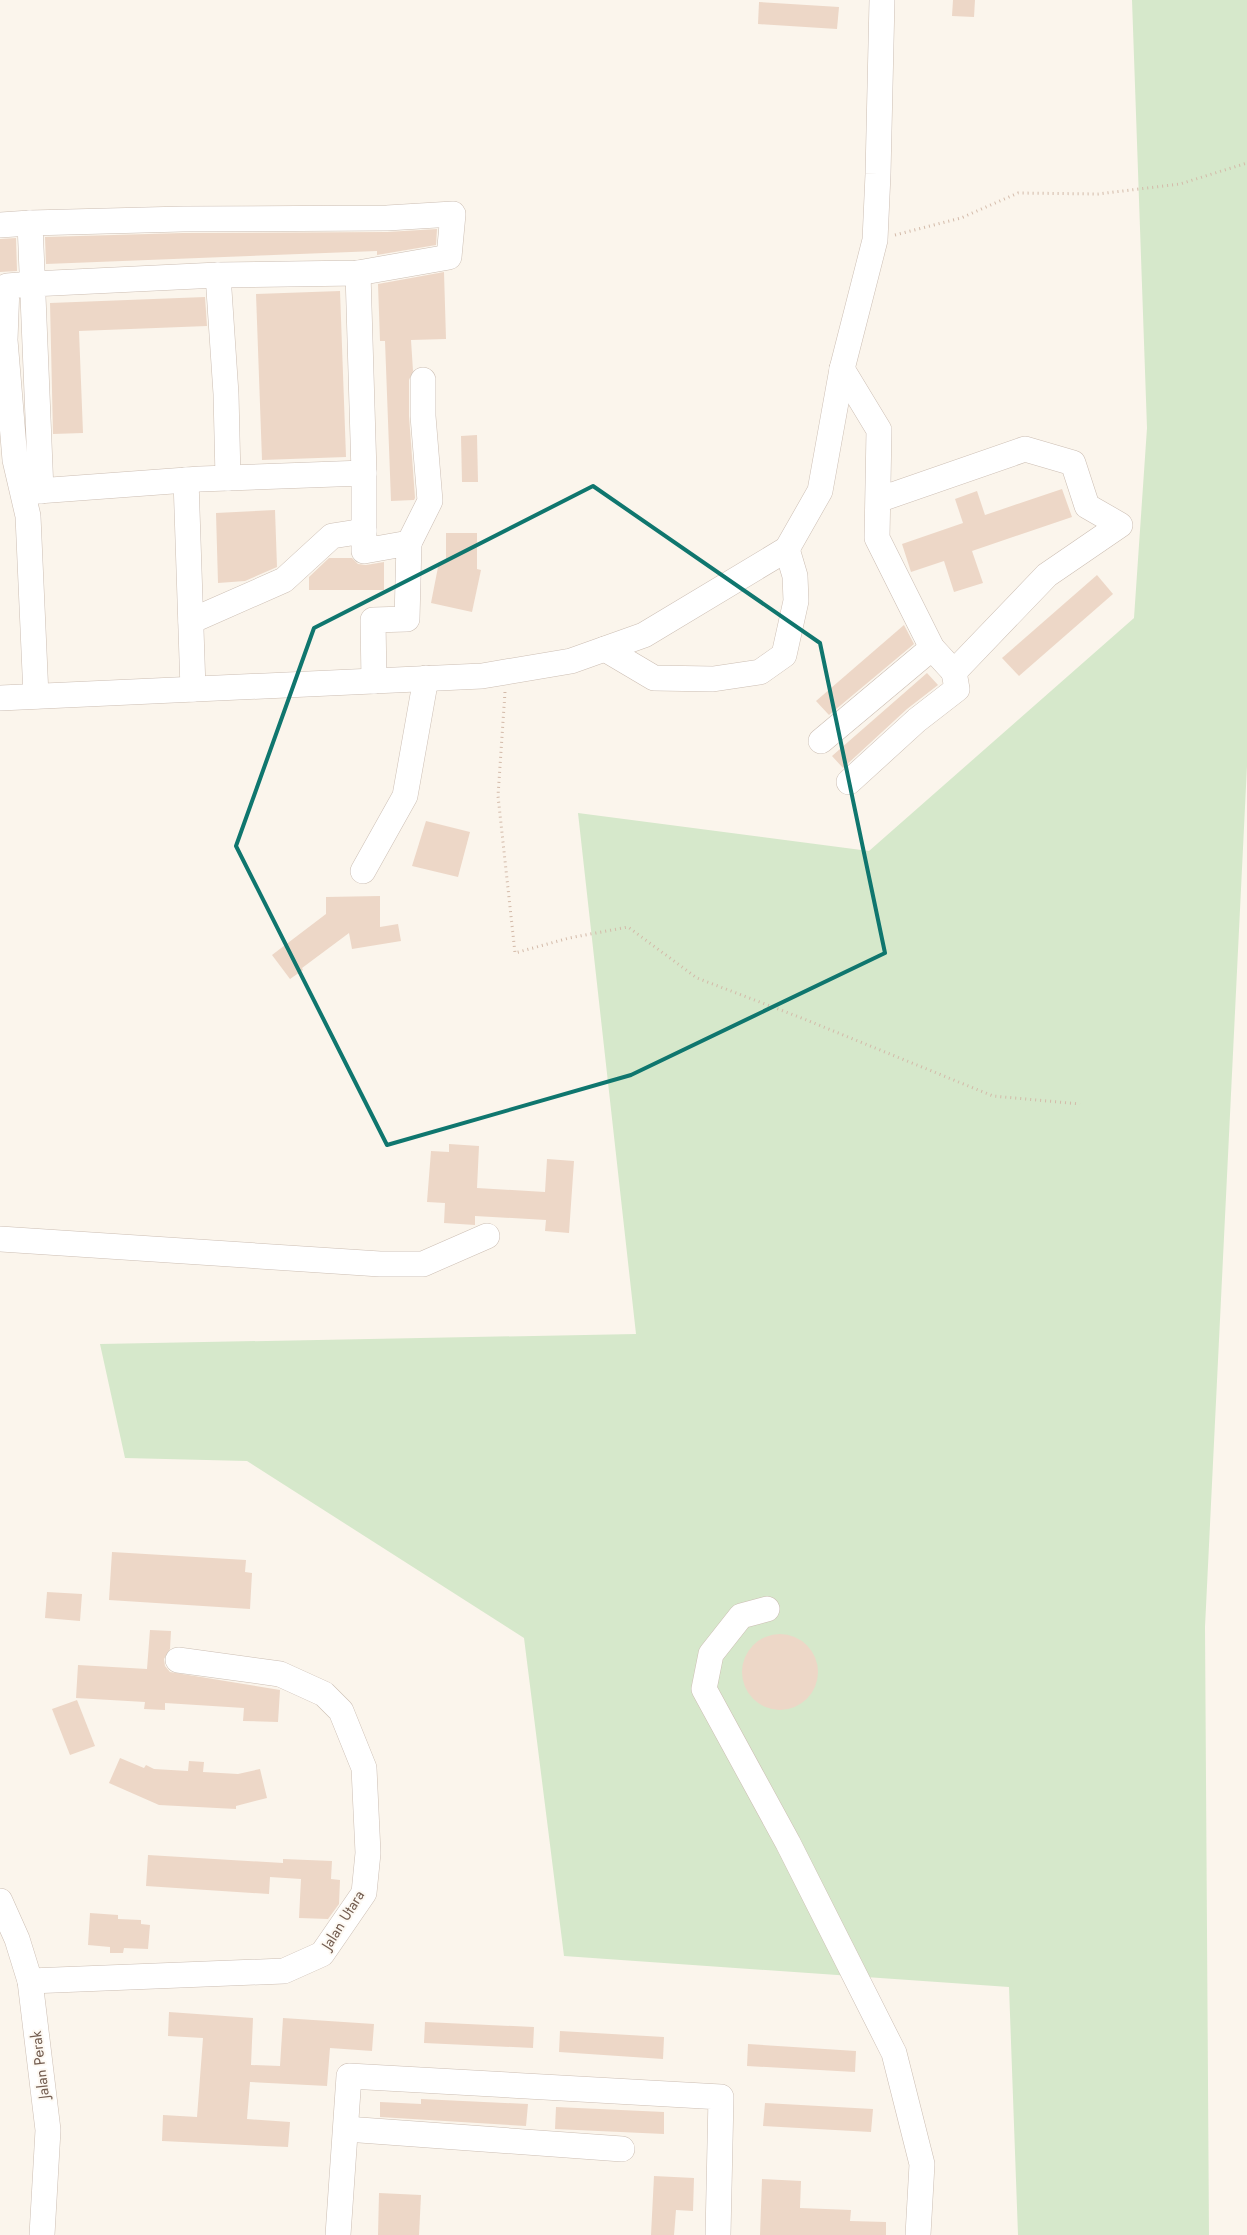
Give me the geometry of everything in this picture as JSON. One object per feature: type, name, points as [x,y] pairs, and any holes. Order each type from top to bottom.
[{"type":"street","points":[[0,698],[482,676],[572,661],[644,635],[787,548],[820,491],[842,369],[875,240],[882,0]]},
{"type":"street","points":[[0,225],[183,219],[387,218],[453,214],[449,257],[358,273],[218,275],[7,286],[5,340],[15,460],[31,492]]},
{"type":"street","points":[[30,223],[32,284],[31,492],[28,516],[36,696]]},
{"type":"street","points":[[358,273],[364,473],[364,551],[409,543]]},
{"type":"street","points":[[218,275],[226,394],[228,478]]},
{"type":"street","points":[[842,369],[879,430],[877,538],[932,648],[954,672],[957,689],[917,720],[849,782]]},
{"type":"street","points":[[374,681],[373,620],[407,619],[409,543],[430,501],[423,416],[423,380]]},
{"type":"street","points":[[878,500],[1025,450],[1073,463],[1087,506],[1120,525],[1047,575],[954,672]]},
{"type":"street","points":[[31,492],[186,480],[364,473]]},
{"type":"street","points":[[186,480],[194,689]]},
{"type":"street","points":[[191,621],[284,580],[332,536],[364,531]]},
{"type":"street","points":[[605,649],[654,678],[713,679],[760,672],[784,655],[796,601],[795,576],[787,548]]},
{"type":"street","points":[[821,741],[932,648]]},
{"type":"street","points":[[363,871],[405,796],[426,678]]},
{"type":"street","points":[[0,1239],[380,1264],[422,1264],[487,1236]]},
{"type":"street","points":[[766,1609],[741,1616],[710,1654],[704,1690],[788,1842],[894,2053],[922,2164],[918,2235]]},
{"type":"street","name":"Jalan Utara","points":[[30,1981],[284,1971],[322,1954],[364,1893],[368,1853],[364,1768],[341,1711],[324,1694],[280,1674],[178,1660]]},
{"type":"street","name":"Jalan Perak","points":[[0,1901],[8,1939],[30,1981],[48,2130],[42,2235]]},
{"type":"street","points":[[338,2235],[349,2076],[721,2097],[718,2235]]},
{"type":"street","points":[[346,2129],[622,2149]]},
{"type":"path","points":[[875,240],[961,218],[1018,193],[1098,194],[1180,184],[1247,163]]},
{"type":"path","points":[[506,672],[498,796],[515,952],[569,938],[628,927],[697,978],[799,1017],[993,1096],[1080,1104]]},
{"type":"highlighted area","points":[[593,486],[820,643],[885,953],[631,1075],[387,1145],[236,846],[314,628]]},
{"type":"green space","points":[[1132,0],[1247,0],[1247,766],[1205,1627],[1209,2235],[1018,2235],[1009,1987],[564,1956],[524,1638],[247,1461],[125,1458],[100,1344],[636,1334],[578,813],[869,851],[1134,618],[1147,428]]},
{"type":"building","points":[[953,0],[975,0],[974,17],[952,16]]},
{"type":"building","points":[[759,2],[839,7],[837,29],[758,24]]},
{"type":"building","points":[[437,229],[436,245],[377,255],[377,251],[46,264],[45,237],[183,233],[387,232]]},
{"type":"building","points":[[16,238],[17,271],[0,272],[0,239]]},
{"type":"building","points":[[444,272],[446,339],[411,340],[413,371],[409,380],[409,416],[415,498],[414,500],[391,501],[385,341],[380,341],[378,284]]},
{"type":"building","points":[[340,291],[346,457],[262,460],[256,294]]},
{"type":"building","points":[[205,297],[207,326],[79,331],[83,433],[53,434],[50,303]]},
{"type":"building","points":[[477,435],[478,482],[462,482],[461,436]]},
{"type":"building","points":[[1062,489],[1072,517],[972,551],[983,583],[954,592],[944,561],[911,572],[902,544],[963,523],[955,499],[977,491],[985,515]]},
{"type":"building","points":[[275,510],[277,567],[245,581],[218,583],[216,513]]},
{"type":"building","points":[[446,533],[477,533],[477,569],[481,570],[472,612],[431,603],[439,562],[446,563]]},
{"type":"building","points":[[329,558],[352,558],[358,564],[366,565],[384,562],[384,590],[309,590],[309,577]]},
{"type":"building","points":[[1097,575],[1113,594],[1019,676],[1002,658]]},
{"type":"building","points":[[904,625],[914,644],[829,715],[816,701]]},
{"type":"building","points":[[927,673],[938,685],[907,709],[843,768],[832,756]]},
{"type":"building","points":[[426,821],[470,832],[458,877],[412,866]]},
{"type":"building","points":[[380,896],[380,927],[398,924],[401,941],[352,949],[349,933],[290,979],[272,955],[326,914],[326,897]]},
{"type":"building","points":[[449,1144],[479,1146],[477,1188],[545,1192],[547,1159],[574,1161],[569,1233],[545,1231],[546,1220],[475,1216],[475,1225],[444,1223],[445,1203],[427,1202],[431,1151],[449,1152]]},
{"type":"building","points":[[112,1552],[246,1560],[245,1572],[252,1573],[250,1609],[109,1600]]},
{"type":"building","points":[[47,1592],[82,1594],[80,1621],[45,1618]]},
{"type":"building","points":[[150,1630],[171,1631],[170,1649],[164,1659],[165,1666],[170,1672],[280,1690],[278,1722],[243,1721],[244,1708],[165,1703],[165,1710],[144,1709],[145,1702],[76,1698],[78,1665],[147,1669]]},
{"type":"building","points":[[780,1634],[794,1637],[807,1645],[815,1658],[818,1672],[815,1686],[807,1699],[794,1707],[780,1710],[766,1707],[753,1699],[745,1686],[742,1672],[745,1658],[753,1645],[766,1637]]},
{"type":"building","points":[[77,1700],[95,1746],[70,1755],[52,1709]]},
{"type":"building","points":[[120,1758],[144,1768],[146,1765],[154,1769],[188,1771],[189,1761],[204,1762],[203,1772],[238,1774],[260,1769],[267,1798],[236,1806],[236,1809],[159,1805],[109,1783]]},
{"type":"building","points":[[148,1855],[283,1863],[283,1859],[332,1861],[331,1879],[340,1880],[339,1904],[328,1919],[299,1918],[301,1879],[270,1877],[269,1894],[146,1886]]},
{"type":"building","points":[[90,1913],[118,1915],[118,1919],[141,1920],[141,1924],[150,1925],[148,1949],[124,1948],[123,1953],[110,1953],[110,1947],[88,1945]]},
{"type":"building","points":[[169,2012],[253,2018],[251,2065],[280,2066],[283,2018],[374,2024],[372,2051],[330,2048],[327,2086],[250,2082],[247,2119],[290,2122],[288,2147],[162,2141],[163,2115],[197,2117],[203,2038],[168,2036]]},
{"type":"building","points":[[425,2022],[534,2027],[533,2048],[424,2043]]},
{"type":"building","points":[[560,2031],[664,2037],[663,2059],[559,2052]]},
{"type":"building","points":[[748,2044],[856,2051],[855,2072],[747,2066]]},
{"type":"building","points":[[421,2099],[528,2104],[526,2126],[380,2117],[380,2102],[421,2104]]},
{"type":"building","points":[[765,2103],[873,2109],[871,2132],[763,2126]]},
{"type":"building","points":[[556,2107],[664,2112],[664,2134],[555,2129]]},
{"type":"building","points":[[654,2176],[694,2178],[693,2211],[676,2210],[674,2235],[651,2235]]},
{"type":"building","points":[[762,2179],[801,2181],[800,2208],[851,2210],[850,2221],[886,2222],[886,2235],[760,2235]]},
{"type":"building","points":[[379,2193],[421,2195],[419,2235],[378,2235]]}]
